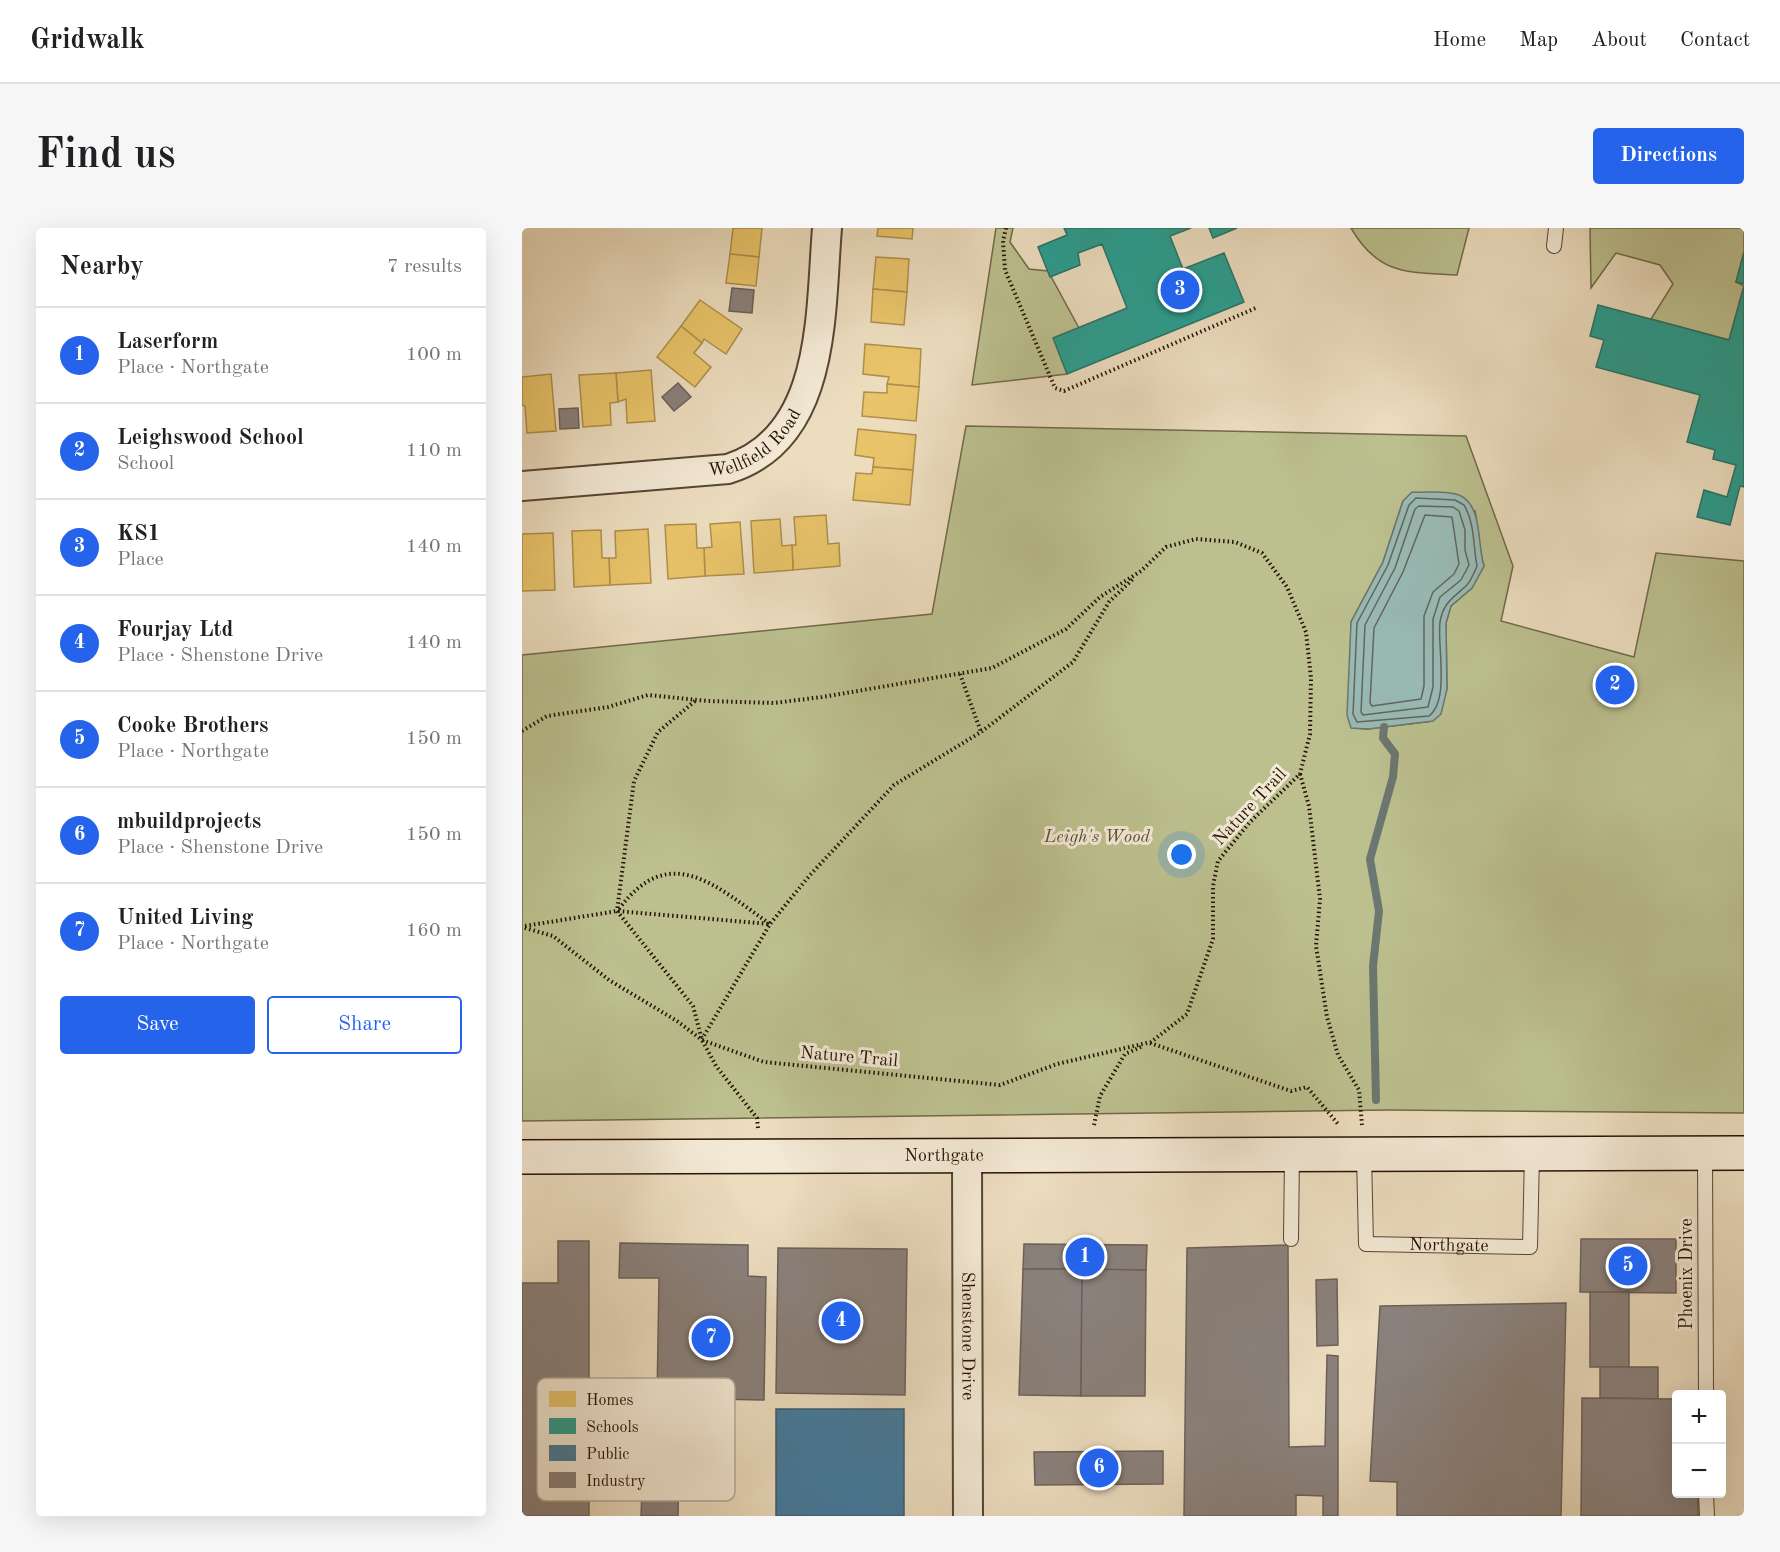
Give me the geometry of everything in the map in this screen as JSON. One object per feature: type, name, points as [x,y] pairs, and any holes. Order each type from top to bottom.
[{"type":"main road","name":"Northgate","points":[[522,1157],[1744,1153]]},
{"type":"street","name":"Wellfield Road","points":[[522,486],[729,469],[748,463],[771,445],[790,423],[805,395],[816,357],[827,228]]},
{"type":"street","name":"Shenstone Drive","points":[[967,1156],[968,1516]]},
{"type":"lane","points":[[1554,246],[1556,228]]},
{"type":"lane","name":"Northgate","points":[[1364,1155],[1366,1244],[1530,1247],[1532,1154]]},
{"type":"lane","name":"Phoenix Drive","points":[[1705,1154],[1706,1390]]},
{"type":"lane","points":[[1291,1239],[1292,1155]]},
{"type":"lane","points":[[1707,1498],[1707,1516]]},
{"type":"path","points":[[1006,228],[1002,241],[1005,270],[1055,388],[1064,391],[1258,308]]},
{"type":"path","name":"Nature Trail","points":[[522,731],[547,716],[608,707],[648,695],[696,700],[774,703],[992,668],[1066,629],[1100,597],[1141,571],[1166,548],[1196,539],[1235,542],[1262,553],[1287,587],[1306,632],[1311,678],[1310,734],[1300,774],[1250,822],[1218,861],[1213,886],[1213,939],[1187,1014],[1151,1042],[1057,1064],[1000,1084],[765,1062],[702,1040],[677,1021],[609,980],[553,936],[523,926]]},
{"type":"path","points":[[702,1040],[770,924],[810,874],[894,784],[981,732],[1073,662],[1109,602],[1141,571]]},
{"type":"path","points":[[960,674],[981,732]]},
{"type":"path","points":[[696,700],[658,732],[634,781],[617,911],[693,1006],[702,1040],[716,1066],[757,1118],[761,1156]]},
{"type":"path","points":[[1300,774],[1309,806],[1320,899],[1317,958],[1338,1055],[1359,1090],[1364,1155]]},
{"type":"path","points":[[617,911],[634,888],[656,878],[687,872],[716,886],[770,924]]},
{"type":"path","points":[[523,926],[617,911],[770,924]]},
{"type":"path","points":[[1091,1155],[1095,1114],[1100,1096],[1125,1054],[1151,1042],[1291,1091],[1307,1087],[1364,1155]]},
{"type":"green space","points":[[996,228],[1013,228],[1010,242],[1029,269],[1048,271],[1079,328],[1067,374],[972,385]]},
{"type":"green space","points":[[1351,228],[1469,228],[1457,275],[1409,271],[1384,263],[1372,255]]},
{"type":"green space","points":[[1590,228],[1744,228],[1744,252],[1736,282],[1744,286],[1729,340],[1651,319],[1673,284],[1660,265],[1616,253],[1591,288]]},
{"type":"green space","name":"Leigh's Wood","points":[[966,426],[1466,436],[1513,566],[1501,621],[1634,657],[1656,553],[1744,561],[1744,1113],[1389,1110],[522,1121],[522,655],[932,614]],"holes":[[[1403,501],[1475,511],[1484,566],[1472,588],[1451,606],[1446,623],[1447,689],[1433,721],[1368,729],[1352,728],[1351,622],[1383,562]]]},
{"type":"water","points":[[1412,492],[1448,493],[1459,495],[1467,500],[1476,516],[1484,566],[1472,588],[1451,606],[1446,623],[1447,689],[1441,714],[1433,721],[1368,729],[1351,728],[1347,715],[1351,622],[1383,562],[1403,501]]},
{"type":"building: Homes","points":[[733,228],[762,228],[759,257],[730,254]]},
{"type":"building: Homes","points":[[878,228],[913,228],[912,239],[877,236]]},
{"type":"building: Homes","points":[[730,254],[759,257],[756,286],[726,283]]},
{"type":"building: Homes","points":[[876,257],[909,259],[907,292],[873,289]]},
{"type":"building: Homes","points":[[873,289],[907,292],[904,325],[871,322]]},
{"type":"building: Homes","points":[[700,300],[742,329],[726,354],[704,339],[702,343],[681,326]]},
{"type":"building: Homes","points":[[681,326],[702,343],[694,353],[711,367],[695,387],[657,357]]},
{"type":"building: Homes","points":[[865,344],[921,349],[919,387],[887,384],[889,377],[863,374]]},
{"type":"building: Homes","points":[[651,370],[655,421],[627,423],[626,399],[618,402],[616,373]]},
{"type":"building: Homes","points":[[616,373],[618,402],[610,403],[611,425],[583,427],[579,375]]},
{"type":"building: Homes","points":[[551,374],[556,431],[527,433],[525,406],[522,405],[522,377]]},
{"type":"building: Homes","points":[[887,384],[919,387],[916,421],[862,416],[864,392],[887,393]]},
{"type":"building: Homes","points":[[858,429],[916,435],[913,470],[873,467],[874,458],[855,455]]},
{"type":"building: Homes","points":[[873,467],[913,470],[910,505],[853,500],[856,473],[872,474]]},
{"type":"building: Homes","points":[[826,515],[828,544],[839,543],[840,566],[793,570],[792,545],[796,545],[794,517]]},
{"type":"building: Homes","points":[[780,519],[782,546],[792,545],[793,570],[754,573],[751,521]]},
{"type":"building: Homes","points":[[740,522],[744,574],[705,576],[704,548],[712,547],[710,524]]},
{"type":"building: Homes","points":[[696,524],[697,548],[704,548],[705,576],[668,579],[665,525]]},
{"type":"building: Homes","points":[[648,529],[651,583],[610,585],[609,558],[616,558],[615,531]]},
{"type":"building: Homes","points":[[601,530],[602,558],[609,558],[610,585],[574,587],[572,531]]},
{"type":"building: Homes","points":[[553,533],[555,590],[522,591],[522,534]]},
{"type":"building: Schools","points":[[1064,228],[1191,228],[1170,236],[1183,269],[1224,253],[1244,302],[1067,374],[1053,338],[1127,308],[1102,244],[1078,253],[1080,265],[1050,277],[1038,247],[1067,235]]},
{"type":"building: Schools","points":[[1209,228],[1237,228],[1213,238]]},
{"type":"building: Schools","points":[[1744,252],[1744,284],[1736,282]]},
{"type":"building: Schools","points":[[1744,286],[1744,487],[1740,486],[1730,525],[1697,517],[1704,490],[1727,497],[1736,465],[1713,459],[1715,450],[1687,442],[1700,395],[1596,367],[1604,340],[1590,336],[1598,305],[1729,340]]},
{"type":"building: Public","points":[[776,1409],[904,1409],[904,1516],[776,1516]]},
{"type":"building: Industry","points":[[732,288],[754,290],[752,313],[729,311]]},
{"type":"building: Industry","points":[[678,383],[691,397],[674,411],[662,397]]},
{"type":"building: Industry","points":[[578,408],[579,428],[560,429],[559,409]]},
{"type":"building: Industry","points":[[1581,1239],[1676,1239],[1676,1293],[1580,1292]]},
{"type":"building: Industry","points":[[558,1241],[589,1241],[589,1378],[537,1378],[537,1501],[589,1501],[589,1516],[522,1516],[522,1283],[558,1283]]},
{"type":"building: Industry","points":[[620,1243],[748,1245],[748,1276],[766,1277],[764,1400],[735,1399],[735,1378],[657,1378],[659,1278],[619,1278]]},
{"type":"building: Industry","points":[[1024,1244],[1147,1245],[1146,1270],[1023,1269]]},
{"type":"building: Industry","points":[[1288,1245],[1289,1447],[1325,1446],[1327,1355],[1338,1356],[1338,1516],[1323,1516],[1323,1496],[1296,1495],[1296,1516],[1184,1516],[1187,1248]]},
{"type":"building: Industry","points":[[778,1248],[907,1249],[905,1395],[776,1393]]},
{"type":"building: Industry","points":[[1023,1269],[1082,1269],[1081,1396],[1019,1395]]},
{"type":"building: Industry","points":[[1082,1269],[1146,1270],[1145,1396],[1081,1396]]},
{"type":"building: Industry","points":[[1337,1279],[1338,1345],[1317,1346],[1316,1280]]},
{"type":"building: Industry","points":[[1590,1292],[1629,1292],[1629,1367],[1590,1367]]},
{"type":"building: Industry","points":[[1566,1303],[1561,1516],[1397,1516],[1397,1482],[1370,1481],[1380,1306]]},
{"type":"building: Industry","points":[[1600,1367],[1658,1367],[1658,1399],[1600,1398]]},
{"type":"building: Industry","points":[[1582,1398],[1672,1399],[1672,1498],[1698,1498],[1698,1516],[1581,1516]]},
{"type":"building: Industry","points":[[1163,1451],[1163,1484],[1035,1485],[1034,1452]]},
{"type":"building: Industry","points":[[642,1501],[678,1501],[678,1516],[641,1516]]},
{"type":"waterway","points":[[1376,1100],[1373,966],[1379,911],[1370,859],[1393,777],[1395,754],[1383,738],[1384,727]]},
{"type":"place","name":"KS1","points":[[1180,290]]},
{"type":"place","name":"Leighswood School","points":[[1615,685]]},
{"type":"place","name":"Laserform","points":[[1085,1257]]},
{"type":"place","name":"Cooke Brothers","points":[[1628,1266]]},
{"type":"place","name":"Fourjay Ltd","points":[[841,1321]]},
{"type":"place","name":"United Living","points":[[711,1338]]},
{"type":"place","name":"mbuildprojects","points":[[1099,1468]]}]
